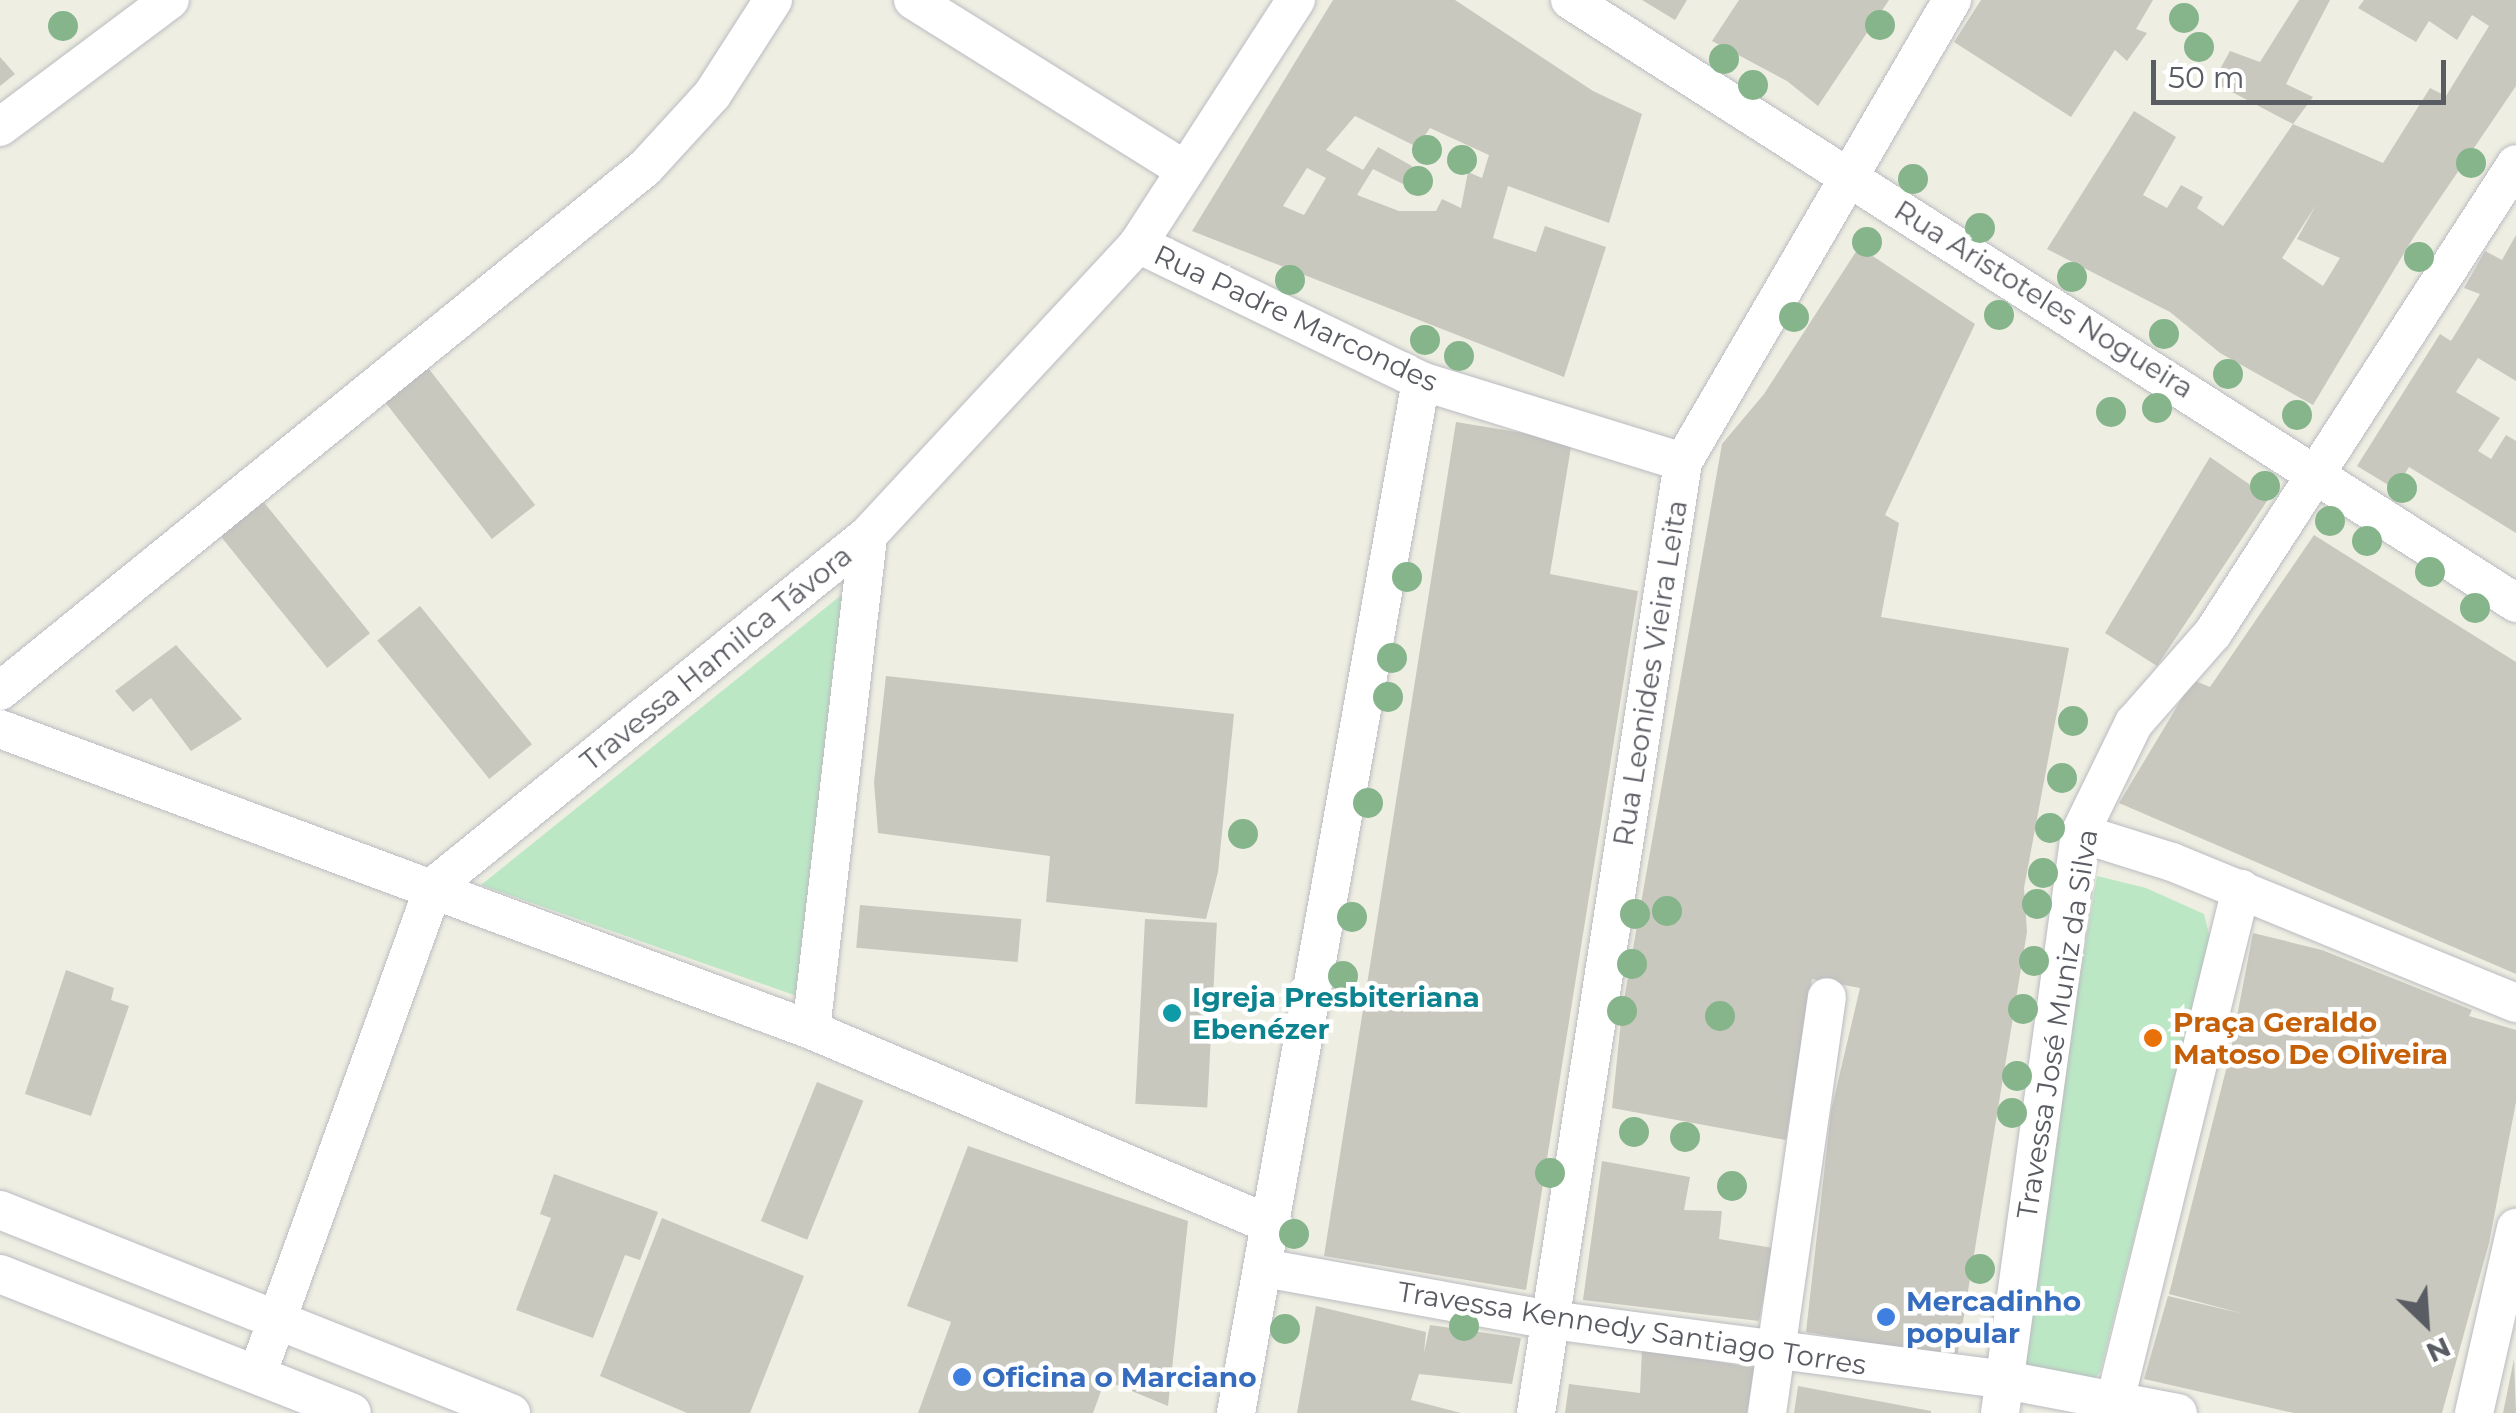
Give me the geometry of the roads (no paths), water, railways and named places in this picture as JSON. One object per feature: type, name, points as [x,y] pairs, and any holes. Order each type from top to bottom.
[{"type":"street","points":[[0,127],[170,0]]},
{"type":"street","points":[[0,691],[645,168],[712,95],[773,0]]},
{"type":"street","points":[[913,0],[1185,170]]},
{"type":"street","name":"Travessa Hamilca Távora","points":[[434,886],[868,535],[1138,244],[1296,0]]},
{"type":"street","name":"Rua Aristoteles Nogueira","points":[[1570,0],[2320,474],[2516,603]]},
{"type":"street","name":"Rua Leonides Vieira Leita","points":[[1536,1413],[1683,462],[1952,0]]},
{"type":"street","name":"Travessa José Muniz da Silva","points":[[2002,1396],[2080,833],[2134,724],[2213,633],[2320,474],[2516,164]]},
{"type":"street","name":"Rua Padre Marcondes","points":[[1138,244],[1421,381],[1683,462]]},
{"type":"street","points":[[1236,1413],[1274,1226],[1421,381]]},
{"type":"street","points":[[812,1030],[868,535]]},
{"type":"street","points":[[0,729],[434,886],[812,1030],[1274,1226]]},
{"type":"street","points":[[2080,833],[2241,888],[2516,1002]]},
{"type":"street","points":[[257,1374],[280,1321],[434,886]]},
{"type":"street","points":[[2114,1405],[2241,888]]},
{"type":"street","points":[[1767,1413],[1827,997]]},
{"type":"street","points":[[0,1210],[511,1413]]},
{"type":"street","points":[[2474,1413],[2516,1228]]},
{"type":"street","name":"Travessa Kennedy Santiago Torres","points":[[1264,1268],[1551,1320],[1776,1353],[2002,1396],[2178,1413]]},
{"type":"street","points":[[0,1274],[352,1413]]},
{"type":"place","name":"Igreja Presbiteriana Ebenézer","points":[[1172,1013]]},
{"type":"place","name":"Praça Geraldo Matoso De Oliveira","points":[[2153,1038]]},
{"type":"place","name":"Mercadinho popular","points":[[1886,1317]]},
{"type":"place","name":"Oficina o Marciano","points":[[962,1377]]}]
